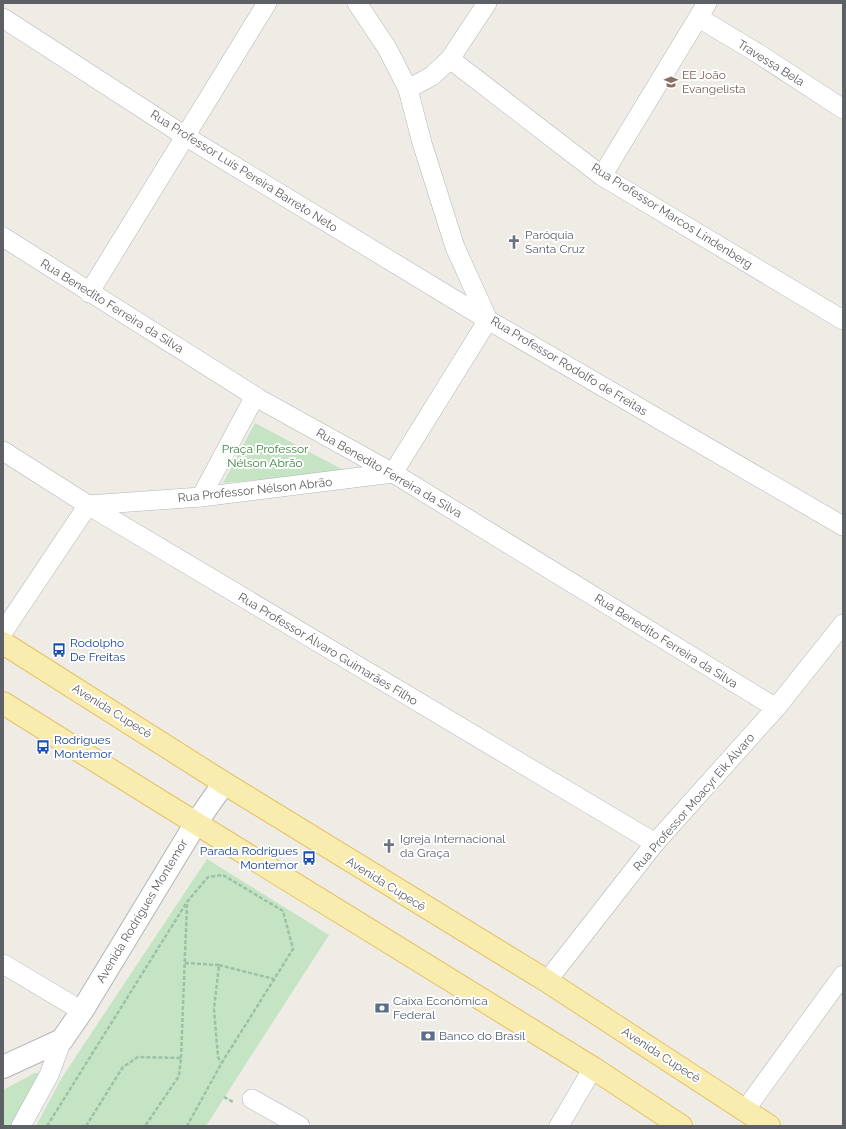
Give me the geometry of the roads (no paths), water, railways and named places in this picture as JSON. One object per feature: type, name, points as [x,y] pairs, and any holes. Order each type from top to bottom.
[{"type":"main road","name":"Avenida Cupecê","points":[[3,643],[224,783],[547,981],[769,1126]]},
{"type":"main road","points":[[3,703],[593,1068],[681,1126]]},
{"type":"street","points":[[89,292],[267,3]]},
{"type":"street","name":"Rua Professor Rodolfo de Freitas","points":[[357,3],[387,48],[408,89],[422,143],[455,247],[488,320],[843,526]]},
{"type":"street","points":[[408,89],[432,76],[450,59],[487,3]]},
{"type":"street","points":[[602,176],[703,10]]},
{"type":"street","name":"Travessa Bela","points":[[703,10],[759,54],[843,109]]},
{"type":"street","name":"Rua Professor Luís Pereira Barreto Neto","points":[[3,18],[185,136],[488,320]]},
{"type":"street","name":"Rua Professor Marcos Lindenberg","points":[[450,59],[602,176],[843,320]]},
{"type":"street","name":"Rua Benedito Ferreira da Silva","points":[[3,237],[255,396],[393,473],[776,708]]},
{"type":"street","points":[[393,473],[488,320]]},
{"type":"street","points":[[201,496],[255,396]]},
{"type":"street","name":"Rua Professor Álvaro Guimarães Filho","points":[[3,452],[88,506],[655,844]]},
{"type":"street","name":"Rua Professor Nélson Abrão","points":[[88,506],[201,496],[393,473]]},
{"type":"street","points":[[3,632],[88,506]]},
{"type":"street","name":"Rua Professor Moacyr Eik Álvaro","points":[[547,981],[655,844],[776,708],[843,624]]},
{"type":"street","name":"Avenida Rodrigues Montemor","points":[[21,1126],[49,1076],[62,1040],[82,1011],[196,823],[224,783]]},
{"type":"street","points":[[3,964],[82,1011]]},
{"type":"street","points":[[746,1110],[843,975]]},
{"type":"street","points":[[3,1067],[62,1040]]},
{"type":"street","points":[[559,1126],[593,1068]]},
{"type":"street","points":[[252,1099],[300,1126]]},
{"type":"place","name":"EE João Evangelista","points":[[671,82]]},
{"type":"place","name":"Paróquia Santa Cruz","points":[[514,242]]},
{"type":"place","name":"Rodolpho De Freitas","points":[[59,650]]},
{"type":"place","name":"Rodrigues Montemor","points":[[43,747]]},
{"type":"place","name":"Igreja Internacional da Graça","points":[[389,846]]},
{"type":"place","name":"Parada Rodrigues Montemor","points":[[309,858]]},
{"type":"place","name":"Caixa Econômica Federal","points":[[382,1008]]},
{"type":"place","name":"Banco do Brasil","points":[[428,1036]]},
{"type":"park label","name":"Praça Professor Nélson Abrão","points":[[265,456]]}]
